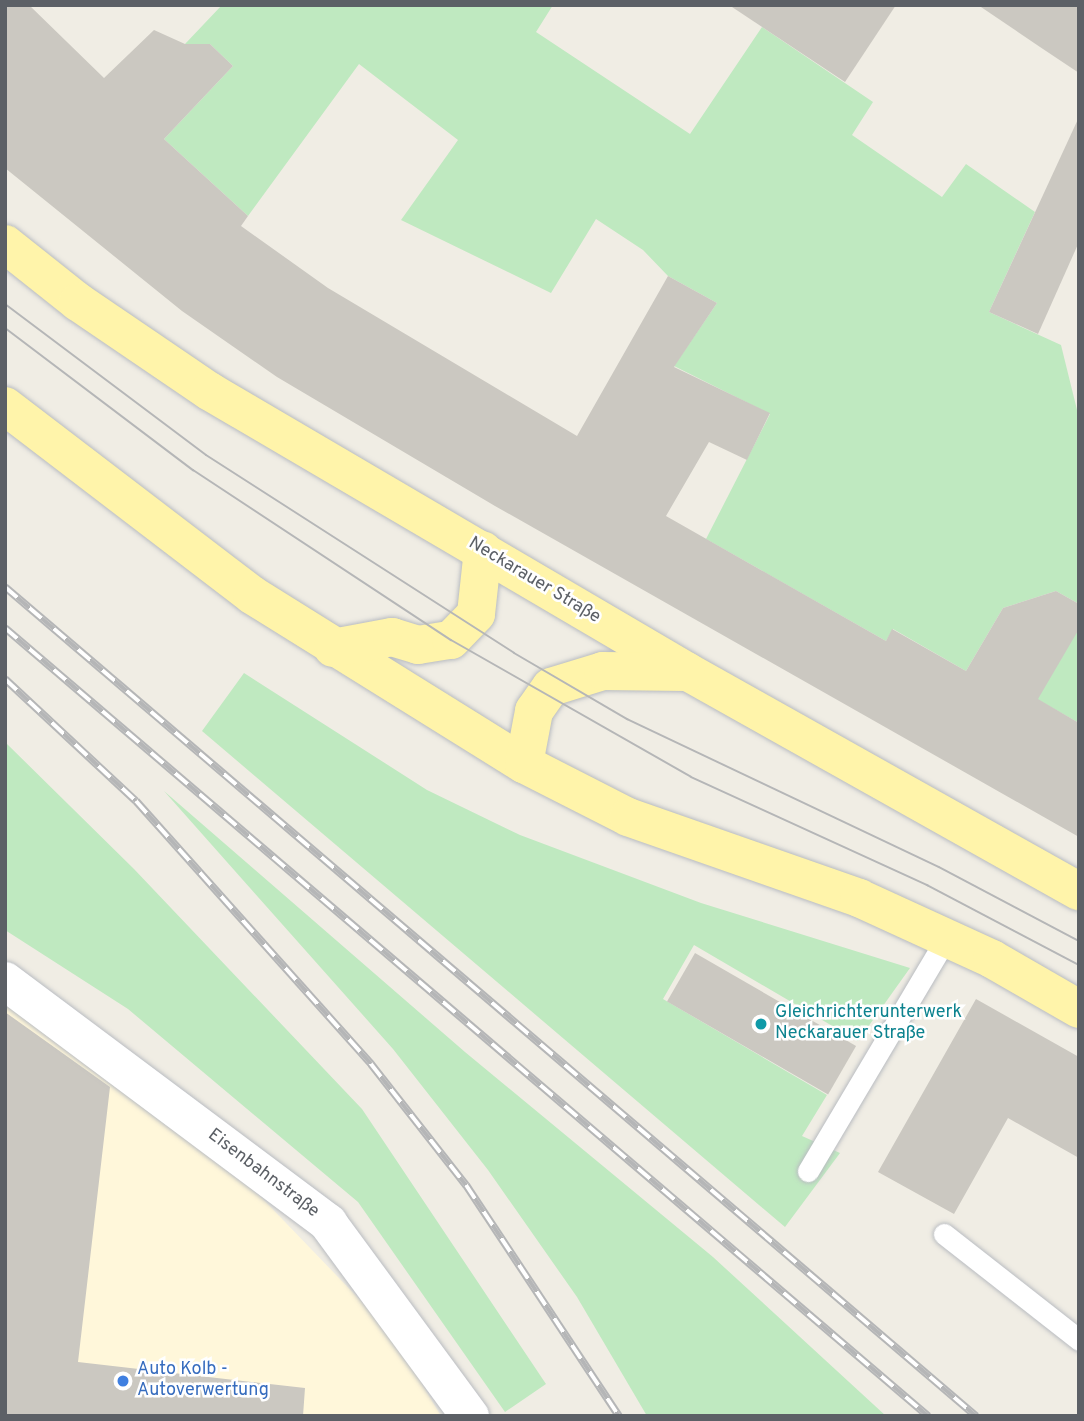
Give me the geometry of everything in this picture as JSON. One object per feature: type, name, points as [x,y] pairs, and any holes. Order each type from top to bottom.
[{"type":"main road","name":"Neckarauer Straße","points":[[5,244],[97,316],[209,391],[688,672],[1079,891]]},
{"type":"main road","points":[[5,406],[174,538],[333,648],[524,764],[628,817],[859,898],[992,959],[1079,1009]]},
{"type":"main road","points":[[333,648],[392,637],[418,645],[451,640],[476,614],[483,550]]},
{"type":"main road","points":[[524,764],[534,711],[551,687],[603,671],[688,672]]},
{"type":"street","name":"Eisenbahnstraße","points":[[5,981],[328,1223],[470,1416]]},
{"type":"lane","points":[[808,1171],[946,939]]},
{"type":"lane","points":[[944,1234],[1079,1339]]},
{"type":"shaded area","points":[[5,1001],[259,1195],[391,1332],[441,1416],[5,1416]]},
{"type":"green space","points":[[222,5],[553,5],[536,32],[690,134],[762,27],[873,102],[852,135],[942,197],[966,164],[1035,212],[989,312],[1061,345],[1079,418],[1079,604],[1056,591],[1003,608],[966,671],[893,629],[886,641],[706,539],[770,414],[674,366],[717,303],[668,276],[643,250],[596,219],[551,293],[401,220],[458,140],[359,64],[248,216],[164,139],[233,66],[210,44],[185,44]]},
{"type":"green space","points":[[1079,629],[1079,723],[1005,681]]},
{"type":"green space","points":[[244,673],[427,790],[520,835],[701,903],[910,968],[858,1041],[694,945],[663,999],[827,1095],[802,1136],[840,1153],[785,1227],[202,731]]},
{"type":"green space","points":[[5,742],[134,869],[362,1109],[546,1384],[505,1412],[358,1202],[128,1009],[5,930]]},
{"type":"green space","points":[[164,791],[465,1052],[713,1257],[886,1416],[647,1416],[577,1297],[488,1170],[393,1049]]},
{"type":"building","points":[[5,5],[29,5],[104,78],[154,30],[185,44],[210,44],[233,66],[164,139],[248,216],[241,226],[328,288],[577,436],[668,276],[717,303],[674,367],[770,413],[747,460],[709,442],[666,516],[886,641],[892,629],[966,671],[1003,608],[1056,591],[1079,604],[1079,629],[1038,699],[1079,723],[1079,837],[495,506],[277,377],[182,311],[5,168]]},
{"type":"building","points":[[729,5],[896,5],[845,82]]},
{"type":"building","points":[[978,5],[1079,5],[1079,73],[1040,47]]},
{"type":"building","points":[[1079,117],[1079,242],[1038,334],[989,312]]},
{"type":"building","name":"Gleichrichterunterwerk Neckarauer Straße","points":[[695,953],[856,1046],[828,1094],[667,1001]]},
{"type":"building","points":[[976,999],[1079,1057],[1079,1158],[1008,1118],[954,1214],[878,1172]]},
{"type":"building","points":[[5,1012],[110,1087],[78,1362],[305,1388],[303,1416],[5,1416]]},
{"type":"tram line","points":[[5,304],[206,455],[514,653],[627,719],[939,867],[1079,941]]},
{"type":"tram line","points":[[5,328],[193,470],[451,640],[691,777],[927,885],[1079,965]]},
{"type":"railway","points":[[5,587],[976,1416]]},
{"type":"railway","points":[[5,628],[928,1416]]},
{"type":"railway","points":[[5,679],[136,801],[371,1064],[466,1185],[619,1416]]},
{"type":"place","name":"Gleichrichterunterwerk Neckarauer Straße","points":[[761,1024]]},
{"type":"place","name":"Auto Kolb - Autoverwertung","points":[[123,1381]]}]
